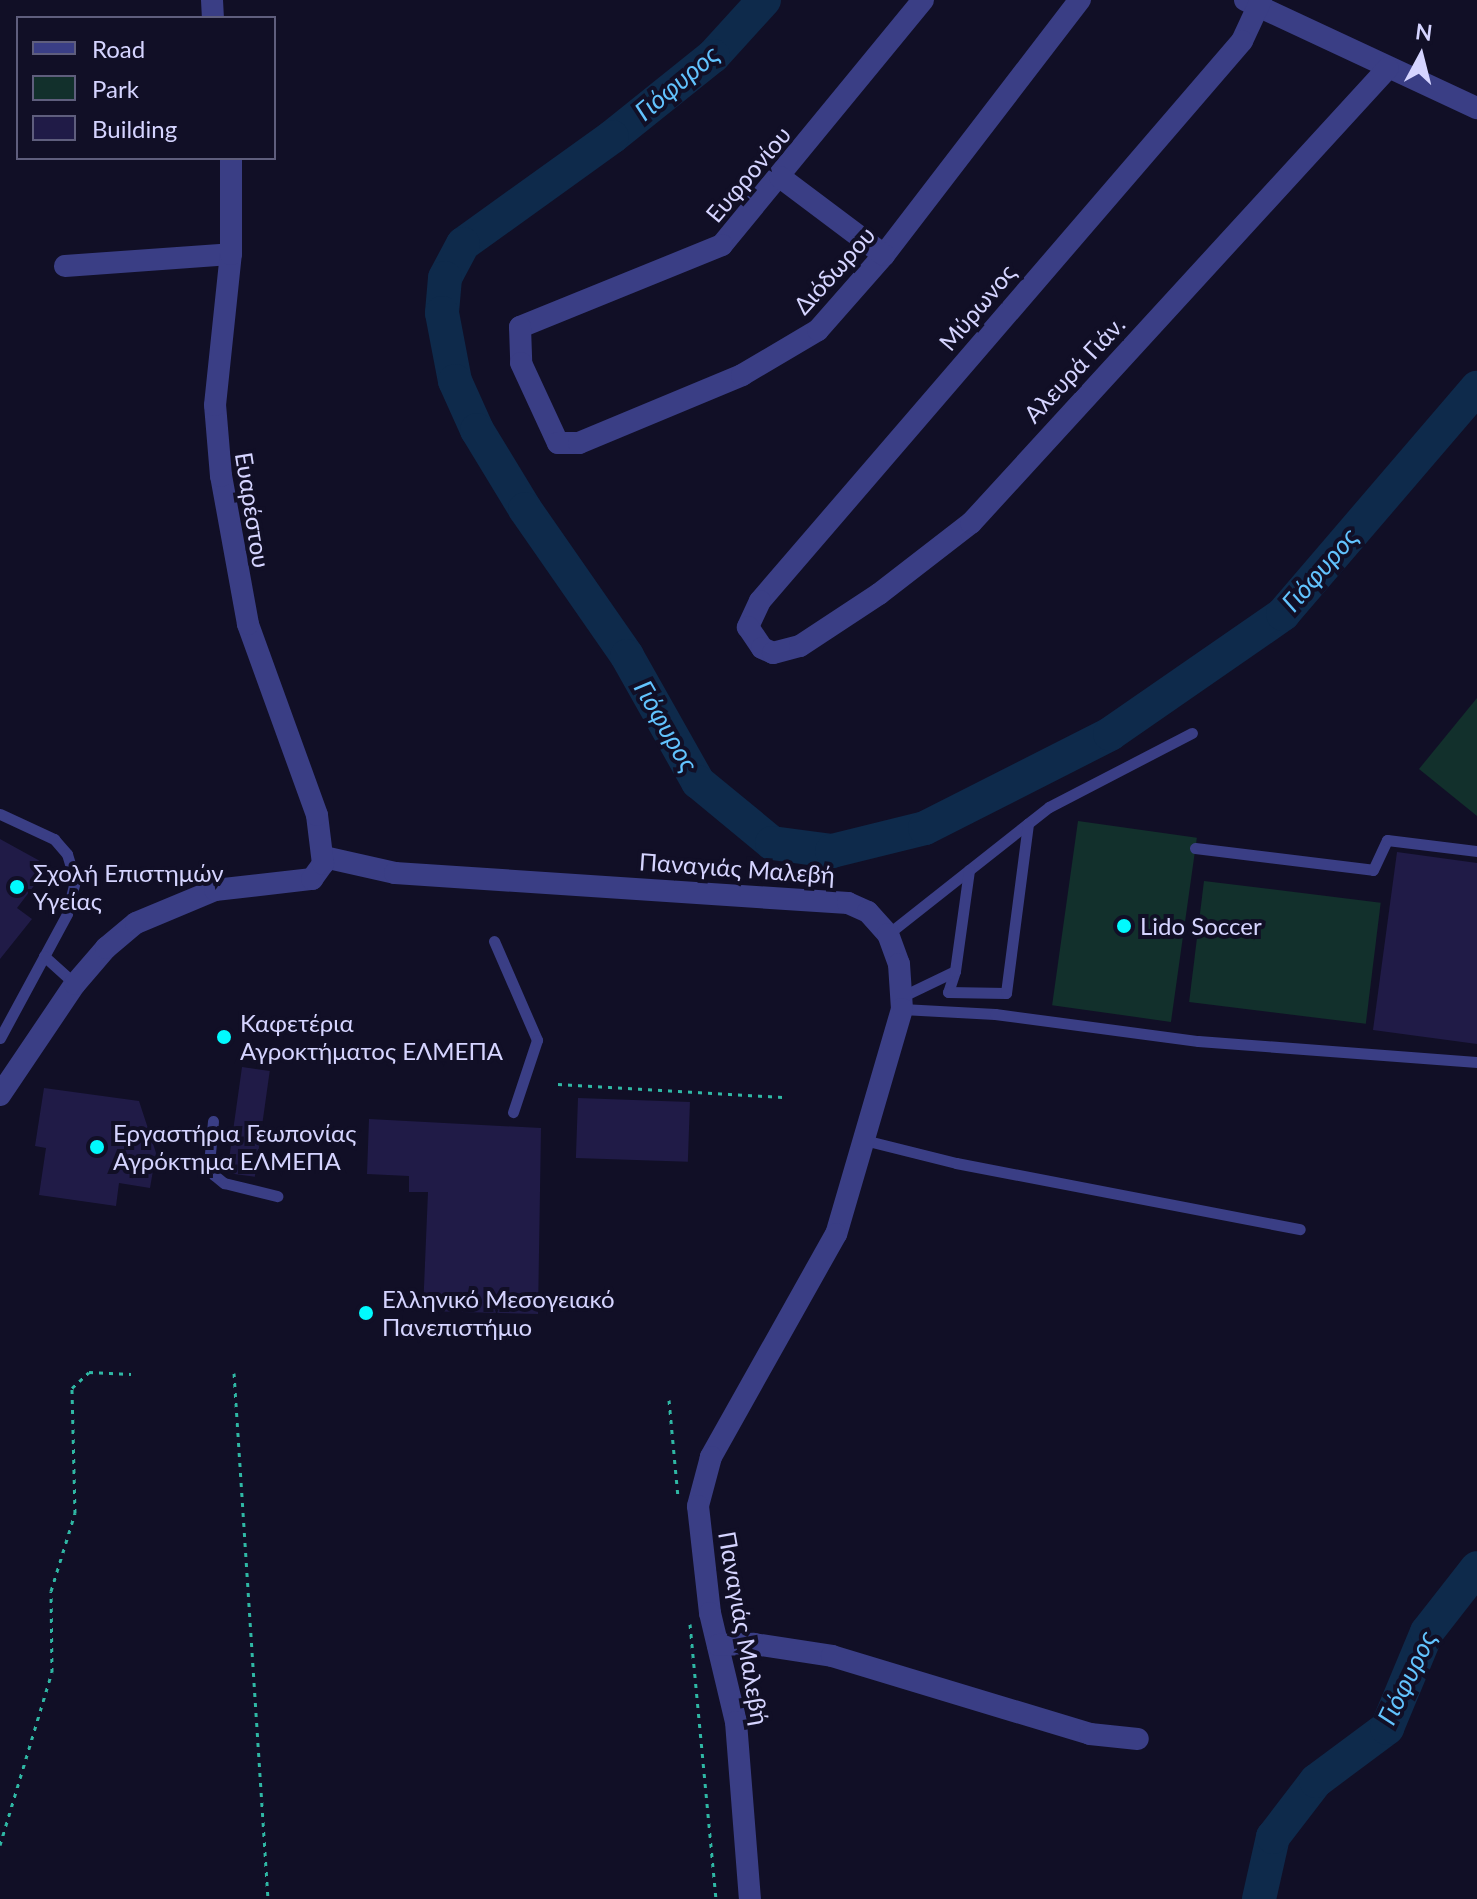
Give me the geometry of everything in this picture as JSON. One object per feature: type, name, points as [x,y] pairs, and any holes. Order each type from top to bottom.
[{"type":"street","name":"Ευφρονίου","points":[[518,331],[536,318],[722,245],[923,0]]},
{"type":"street","name":"Διόδωρου","points":[[518,331],[521,363],[548,430],[558,443],[572,445],[782,354],[818,330],[884,255],[1080,0]]},
{"type":"street","points":[[1255,2],[1477,108]]},
{"type":"street","name":"Μύρωνος","points":[[762,648],[748,627],[760,601],[1242,41],[1255,2]]},
{"type":"street","name":"Αλευρά Γιάν.","points":[[762,648],[773,653],[800,646],[879,594],[971,523],[1388,68]]},
{"type":"street","name":"Ευαρέστου","points":[[231,160],[231,254],[215,405],[229,534],[248,624],[317,815],[324,857]]},
{"type":"street","points":[[780,177],[884,255]]},
{"type":"street","points":[[65,266],[231,254]]},
{"type":"street","points":[[0,1095],[75,984],[115,939],[161,909],[231,886],[312,879],[324,857]]},
{"type":"street","name":"Παναγιάς Μαλεβή","points":[[324,857],[395,873],[848,903],[868,912],[888,934],[899,964],[902,1003],[836,1234],[711,1457],[698,1506],[718,1645],[736,1722],[750,1899]]},
{"type":"street","points":[[718,1645],[754,1644],[832,1656],[1090,1734],[1138,1739]]},
{"type":"lane","points":[[888,934],[1049,807],[1192,733]]},
{"type":"lane","points":[[0,814],[54,839],[70,861],[73,897],[0,1038]]},
{"type":"lane","points":[[969,870],[955,971],[948,992],[1006,993],[1028,823]]},
{"type":"lane","points":[[1195,848],[1373,870],[1387,840],[1477,851]]},
{"type":"lane","points":[[494,941],[537,1040],[513,1112]]},
{"type":"lane","points":[[44,956],[75,984]]},
{"type":"lane","points":[[902,1003],[955,971]]},
{"type":"lane","points":[[902,1003],[1198,1041],[1477,1062]]},
{"type":"lane","points":[[213,1121],[209,1164],[214,1175],[224,1183],[277,1196]]},
{"type":"lane","points":[[864,1140],[956,1163],[1300,1229]]},
{"type":"path","points":[[558,1084],[783,1097]]},
{"type":"path","points":[[0,1845],[52,1672],[51,1591],[75,1513],[72,1388],[89,1372],[131,1374]]},
{"type":"path","points":[[234,1373],[268,1899]]},
{"type":"path","points":[[669,1400],[679,1509]]},
{"type":"path","points":[[689,1618],[716,1899]]},
{"type":"green space","points":[[1477,698],[1477,816],[1419,769]]},
{"type":"green space","name":"Lido Soccer","points":[[1078,821],[1197,838],[1171,1022],[1052,1005]]},
{"type":"green space","points":[[1204,881],[1381,903],[1366,1024],[1189,1002]]},
{"type":"building","name":"Σχολή Επιστημών Υγείας","points":[[0,839],[49,866],[17,908],[32,919],[0,959]]},
{"type":"building","points":[[1397,852],[1477,863],[1477,1044],[1373,1030]]},
{"type":"building","points":[[242,1067],[270,1071],[255,1177],[227,1173]]},
{"type":"building","name":"Εργαστήρια Γεωπονίας Αγρόκτημα ΕΛΜΕΠΑ","points":[[44,1088],[139,1101],[156,1153],[150,1188],[119,1183],[116,1206],[39,1195],[46,1148],[35,1146]]},
{"type":"building","points":[[578,1098],[690,1102],[688,1162],[576,1158]]},
{"type":"building","points":[[369,1119],[541,1128],[538,1314],[423,1311],[428,1192],[409,1192],[409,1176],[367,1174]]},
{"type":"waterway","name":"Γιόφυρος","points":[[764,0],[713,56],[612,137],[463,244],[445,278],[442,313],[455,381],[477,430],[525,509],[627,656],[698,782],[772,843],[832,851],[925,828],[1110,734],[1283,614],[1477,388]]},
{"type":"waterway","name":"Γιόφυρος","points":[[1259,1899],[1273,1837],[1316,1781],[1387,1728],[1427,1632],[1477,1568]]},
{"type":"place","name":"Σχολή Επιστημών Υγείας","points":[[17,887]]},
{"type":"place","name":"Lido Soccer","points":[[1124,926]]},
{"type":"place","name":"Καφετέρια Αγροκτήματος ΕΛΜΕΠΑ","points":[[224,1037]]},
{"type":"place","name":"Εργαστήρια Γεωπονίας Αγρόκτημα ΕΛΜΕΠΑ","points":[[97,1147]]},
{"type":"place","name":"Ελληνικό Μεσογειακό Πανεπιστήμιο","points":[[366,1313]]}]
